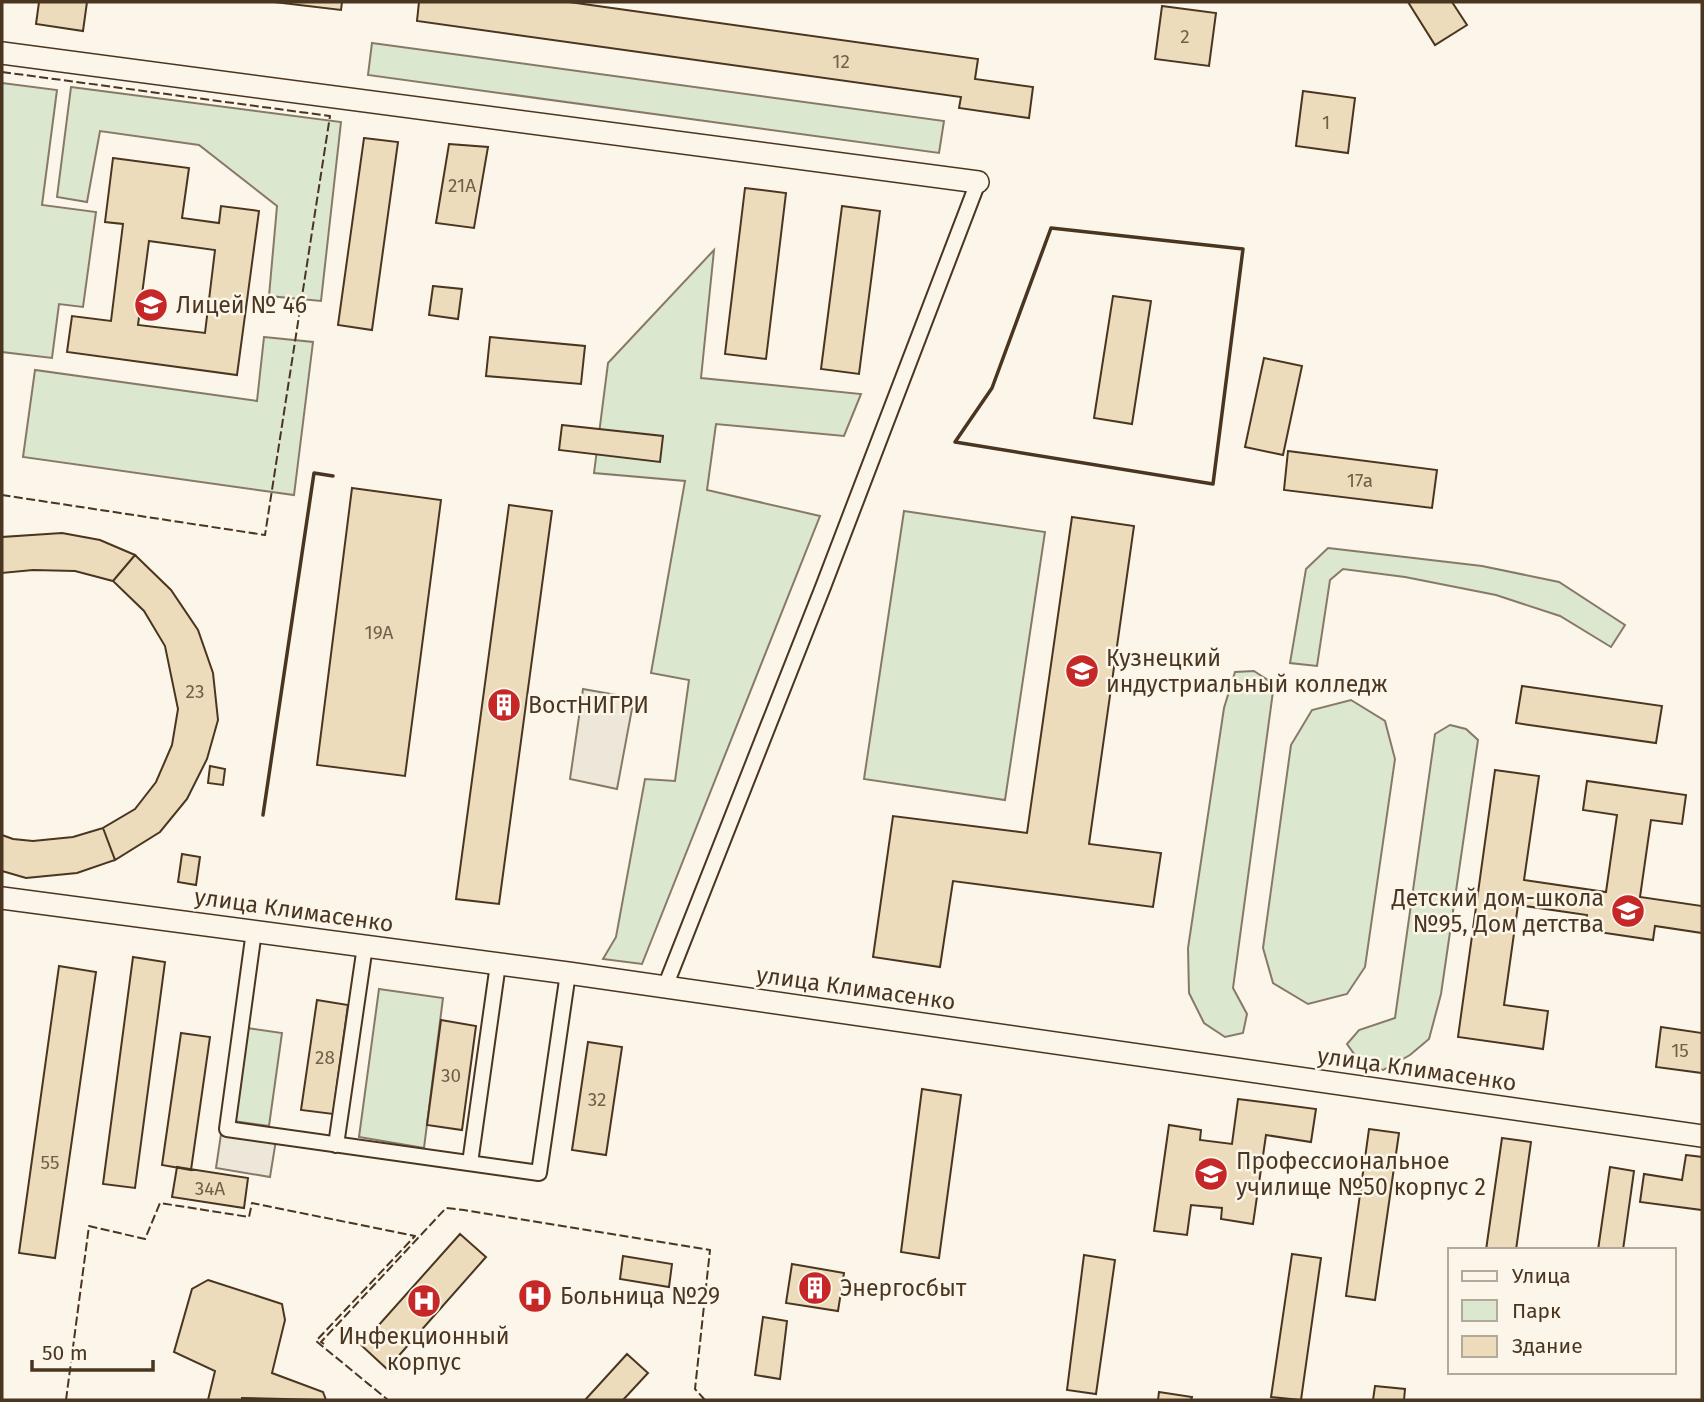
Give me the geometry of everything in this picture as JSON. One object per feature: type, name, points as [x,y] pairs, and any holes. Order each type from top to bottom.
[{"type":"street","points":[[2,53],[978,182],[823,587],[665,987]]},
{"type":"street","name":"улица Климасенко","points":[[2,898],[568,973],[1702,1136]]},
{"type":"street","points":[[254,931],[228,1129],[539,1173],[568,973]]},
{"type":"street","points":[[337,1145],[365,946]]},
{"type":"street","points":[[470,1163],[498,964]]},
{"type":"green space","points":[[372,43],[944,121],[939,153],[368,75]]},
{"type":"green space","points":[[2,83],[57,90],[42,205],[96,212],[83,307],[59,304],[52,358],[2,352]]},
{"type":"green space","points":[[71,87],[341,122],[321,301],[269,296],[277,206],[199,145],[100,131],[87,202],[57,197]]},
{"type":"green space","points":[[714,250],[701,378],[861,394],[844,436],[716,424],[707,490],[820,516],[642,964],[603,959],[616,937],[645,779],[675,781],[689,680],[651,673],[685,481],[594,473],[608,363]]},
{"type":"green space","points":[[264,337],[313,342],[294,495],[23,457],[35,370],[257,401]]},
{"type":"green space","points":[[904,511],[1045,532],[1005,800],[864,779]]},
{"type":"green space","points":[[1328,548],[1482,566],[1559,582],[1625,625],[1611,647],[1560,616],[1496,595],[1405,577],[1343,569],[1330,580],[1317,666],[1290,663],[1306,569]]},
{"type":"green space","points":[[1254,671],[1274,684],[1233,988],[1247,1014],[1243,1033],[1225,1037],[1204,1023],[1189,993],[1188,948],[1224,708],[1235,672]]},
{"type":"green space","points":[[1351,700],[1385,721],[1395,759],[1365,967],[1347,994],[1308,1004],[1273,983],[1263,948],[1291,745],[1312,710]]},
{"type":"green space","points":[[1450,725],[1466,729],[1478,740],[1441,994],[1429,1039],[1410,1055],[1383,1070],[1362,1065],[1347,1044],[1359,1030],[1395,1018],[1435,734]]},
{"type":"green space","points":[[379,989],[443,998],[424,1148],[359,1137]]},
{"type":"green space","points":[[247,1028],[282,1033],[269,1126],[233,1121]]},
{"type":"shaded area","points":[[583,689],[634,698],[617,789],[570,779]]},
{"type":"shaded area","points":[[221,1134],[276,1140],[270,1177],[216,1168]]},
{"type":"building","points":[[39,2],[87,2],[83,31],[36,24]]},
{"type":"building","points":[[274,2],[342,2],[341,10]]},
{"type":"building","points":[[419,2],[569,2],[978,59],[975,79],[1033,87],[1029,118],[959,108],[961,97],[417,21]]},
{"type":"building","points":[[1408,2],[1452,2],[1467,25],[1435,45]]},
{"type":"building","points":[[1162,6],[1216,13],[1209,66],[1155,59]]},
{"type":"building","points":[[1303,91],[1355,98],[1348,153],[1296,146]]},
{"type":"building","points":[[364,138],[398,142],[372,330],[338,325]]},
{"type":"building","points":[[449,144],[488,147],[474,228],[436,223]]},
{"type":"building","points":[[113,158],[189,168],[182,218],[219,223],[221,206],[259,211],[237,375],[67,352],[72,316],[111,321],[123,224],[105,222]],"holes":[[[149,241],[215,250],[205,333],[138,325]]]},
{"type":"building","points":[[745,188],[786,193],[766,359],[725,354]]},
{"type":"building","points":[[842,206],[880,211],[859,374],[821,369]]},
{"type":"building","points":[[433,286],[462,289],[458,319],[429,315]]},
{"type":"building","points":[[1113,296],[1151,301],[1132,424],[1094,418]]},
{"type":"building","points":[[490,337],[585,346],[581,384],[486,376]]},
{"type":"building","points":[[1264,358],[1302,366],[1283,455],[1245,447]]},
{"type":"building","points":[[562,425],[663,436],[660,462],[559,450]]},
{"type":"building","points":[[1288,451],[1437,470],[1432,508],[1284,490]]},
{"type":"building","points":[[352,488],[441,500],[405,776],[317,765]]},
{"type":"building","name":"ВостНИГРИ","points":[[509,505],[552,511],[499,904],[456,899]]},
{"type":"building","name":"Кузнецкий индустриальный колледж","points":[[1072,517],[1134,526],[1089,844],[1161,853],[1153,907],[953,881],[940,967],[873,957],[893,816],[1027,833]]},
{"type":"building","points":[[62,533],[100,540],[135,555],[113,581],[75,571],[33,570],[2,573],[2,537]]},
{"type":"building","points":[[135,555],[171,590],[198,630],[213,673],[218,720],[207,759],[187,799],[160,832],[115,860],[103,828],[135,809],[156,782],[172,745],[178,709],[165,646],[144,611],[113,581]]},
{"type":"building","points":[[1522,686],[1662,706],[1656,743],[1516,723]]},
{"type":"building","points":[[210,766],[225,769],[223,785],[208,783]]},
{"type":"building","name":"Детский дом-школа №95, Дом детства","points":[[1495,770],[1539,776],[1524,880],[1606,892],[1617,815],[1583,810],[1587,781],[1686,795],[1682,824],[1651,820],[1640,897],[1702,906],[1702,933],[1655,926],[1653,940],[1585,930],[1587,915],[1518,905],[1504,1005],[1548,1011],[1543,1049],[1458,1037]]},
{"type":"building","points":[[103,828],[115,860],[77,873],[26,878],[2,871],[2,835],[33,841],[73,837]]},
{"type":"building","points":[[182,854],[200,857],[196,885],[178,882]]},
{"type":"building","points":[[133,957],[165,962],[135,1188],[103,1184]]},
{"type":"building","points":[[59,966],[96,972],[55,1258],[19,1253]]},
{"type":"building","points":[[317,1000],[348,1005],[333,1114],[301,1110]]},
{"type":"building","points":[[441,1020],[476,1026],[462,1130],[427,1125]]},
{"type":"building","points":[[1661,1027],[1702,1033],[1702,1073],[1656,1067]]},
{"type":"building","points":[[181,1033],[210,1037],[191,1170],[162,1165]]},
{"type":"building","points":[[588,1042],[622,1047],[606,1155],[572,1150]]},
{"type":"building","points":[[922,1089],[961,1095],[939,1258],[901,1252]]},
{"type":"building","name":"Профессиональное училище №50 корпус 2","points":[[1238,1099],[1316,1109],[1311,1142],[1266,1135],[1253,1224],[1221,1219],[1222,1208],[1191,1205],[1187,1235],[1154,1231],[1169,1125],[1201,1130],[1200,1140],[1232,1144]]},
{"type":"building","points":[[1369,1129],[1399,1133],[1375,1300],[1346,1296]]},
{"type":"building","points":[[1502,1138],[1531,1142],[1516,1248],[1486,1248]]},
{"type":"building","points":[[1686,1155],[1702,1157],[1702,1210],[1640,1202],[1644,1174],[1682,1180]]},
{"type":"building","points":[[177,1167],[248,1178],[244,1208],[172,1197]]},
{"type":"building","points":[[1610,1167],[1634,1171],[1623,1248],[1598,1248]]},
{"type":"building","name":"Инфекционный корпус","points":[[460,1234],[486,1257],[387,1369],[361,1345]]},
{"type":"building","points":[[1292,1254],[1321,1258],[1301,1400],[1271,1397]]},
{"type":"building","points":[[1084,1255],[1115,1260],[1096,1394],[1067,1390]]},
{"type":"building","points":[[623,1256],[672,1264],[669,1287],[620,1279]]},
{"type":"building","name":"Энергосбыт","points":[[792,1264],[844,1273],[838,1311],[786,1303]]},
{"type":"building","points":[[208,1280],[282,1304],[285,1320],[272,1373],[323,1392],[326,1400],[208,1400],[215,1371],[174,1352],[192,1289]]},
{"type":"building","points":[[763,1317],[787,1321],[780,1379],[755,1375]]},
{"type":"building","points":[[627,1354],[648,1373],[623,1400],[585,1400]]},
{"type":"building","points":[[1375,1386],[1405,1389],[1404,1400],[1373,1400]]},
{"type":"building","points":[[1159,1392],[1192,1397],[1191,1400],[1158,1400]]},
{"type":"fence","points":[[2,72],[330,116],[265,535],[2,495]]},
{"type":"fence","points":[[66,1400],[89,1226],[145,1239],[160,1203],[249,1217],[252,1203],[415,1236],[316,1341],[388,1400]]},
{"type":"fence","points":[[324,1344],[321,1342],[446,1208],[464,1210],[710,1250],[695,1389],[705,1400]]},
{"type":"wall","points":[[1051,228],[1243,249],[1213,484],[955,442],[992,388],[1051,228]]},
{"type":"wall","points":[[263,815],[314,473],[333,476]]},
{"type":"place","name":"Лицей № 46","points":[[151,305]]},
{"type":"place","name":"Кузнецкий индустриальный колледж","points":[[1082,671]]},
{"type":"place","name":"ВостНИГРИ","points":[[504,705]]},
{"type":"place","name":"Детский дом-школа №95, Дом детства","points":[[1628,911]]},
{"type":"place","name":"Профессиональное училище №50 корпус 2","points":[[1211,1174]]},
{"type":"place","name":"Энергосбыт","points":[[815,1288]]},
{"type":"place","name":"Больница №29","points":[[535,1296]]},
{"type":"place","name":"Инфекционный корпус","points":[[424,1301]]}]
